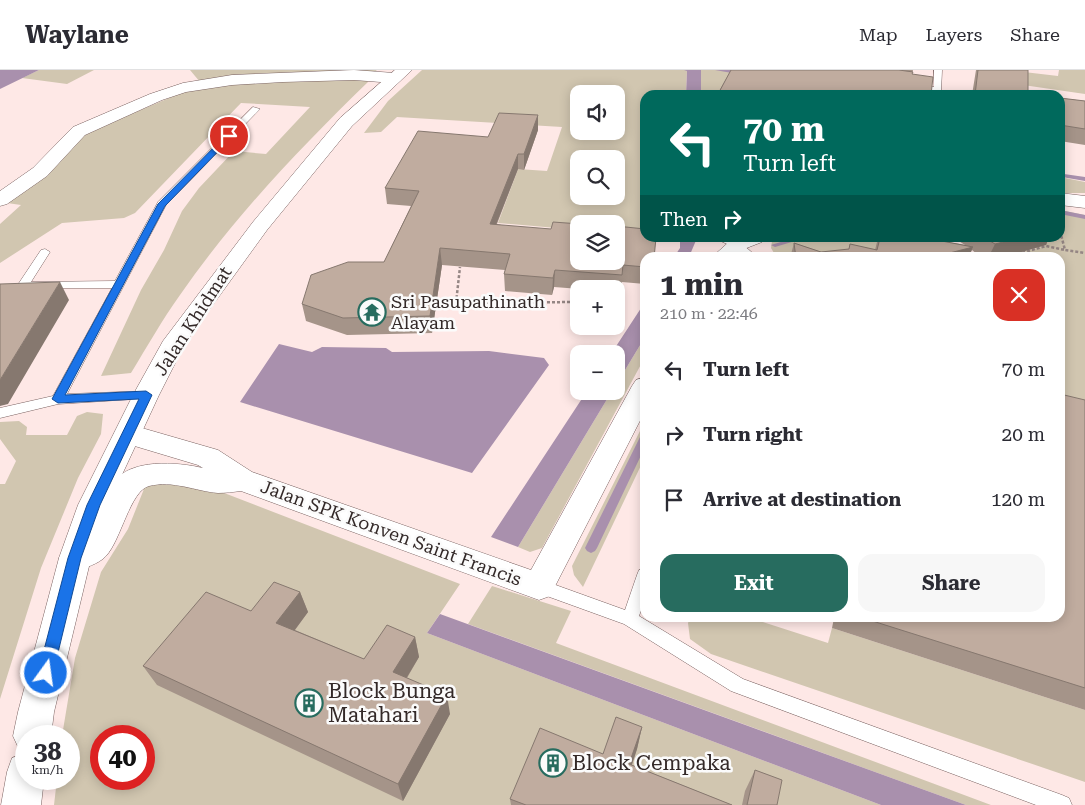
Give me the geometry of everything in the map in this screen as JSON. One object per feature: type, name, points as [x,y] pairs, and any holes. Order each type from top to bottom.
[{"type":"street","points":[[0,200],[40,172],[79,131],[183,88],[232,80],[399,74]]},
{"type":"street","name":"Jalan Khidmat","points":[[34,725],[75,558],[93,505],[146,395],[175,341],[260,226],[346,122],[399,74]]},
{"type":"street","points":[[1065,200],[1085,202]]},
{"type":"street","points":[[539,586],[640,395]]},
{"type":"street","name":"Jalan SPK Konven Saint Francis","points":[[128,434],[208,457],[242,480],[539,586]]},
{"type":"street","name":"Jalan SPK Konven Saint Francis","points":[[75,558],[94,549],[106,534],[124,490],[132,481],[148,475],[168,474],[191,476],[218,482],[242,480]]},
{"type":"street","points":[[21,805],[23,790]]},
{"type":"lane","points":[[908,85],[938,90],[938,70]]},
{"type":"lane","points":[[58,399],[162,204],[256,109]]},
{"type":"lane","points":[[45,252],[23,286],[120,284]]},
{"type":"lane","points":[[0,413],[58,399],[146,395]]},
{"type":"lane","points":[[539,586],[630,619],[738,685],[1062,805]]},
{"type":"lane","points":[[630,619],[640,590]]},
{"type":"path","points":[[1063,242],[1065,250]]},
{"type":"path","points":[[1024,252],[1046,246],[1085,253]]},
{"type":"path","points":[[456,303],[460,267]]},
{"type":"path","points":[[437,303],[570,302]]},
{"type":"shaded area","points":[[0,70],[39,70],[0,89]]},
{"type":"shaded area","points":[[39,70],[94,70],[67,84],[22,78]]},
{"type":"shaded area","points":[[190,70],[377,70],[373,73],[200,82]]},
{"type":"shaded area","points":[[422,70],[687,70],[686,90],[640,90],[640,235],[625,234],[625,215],[570,215],[570,229],[498,223],[518,169],[547,171],[562,127],[397,117],[381,132],[364,133],[388,101]]},
{"type":"shaded area","points":[[684,70],[701,70],[701,90],[686,90],[687,71]]},
{"type":"shaded area","points":[[701,70],[750,70],[728,90],[701,90]]},
{"type":"shaded area","points":[[1059,70],[1085,70],[1085,94],[1023,85],[1024,72],[1058,76]]},
{"type":"shaded area","points":[[365,78],[368,82],[293,158],[223,238],[173,304],[131,373],[101,376],[141,290],[164,250],[182,211],[199,188],[234,151],[266,154],[310,107],[241,103],[135,213],[124,218],[62,223],[0,263],[0,224],[21,205],[7,203],[86,133],[188,90],[232,82]]},
{"type":"shaded area","points":[[1065,178],[1085,182],[1085,193],[1065,193]]},
{"type":"shaded area","points":[[1065,211],[1085,215],[1085,422],[1065,417],[1065,252],[1022,252],[1045,246],[1047,242],[1065,242]]},
{"type":"shaded area","points":[[680,242],[695,242],[691,252],[677,252],[680,248]]},
{"type":"shaded area","points":[[772,242],[938,242],[925,252],[773,252],[771,248]]},
{"type":"shaded area","points":[[640,310],[640,345],[625,370],[625,345],[617,345]]},
{"type":"shaded area","points":[[279,344],[312,352],[322,347],[386,348],[392,352],[489,351],[544,358],[549,365],[472,473],[240,402]]},
{"type":"shaded area","points":[[640,345],[640,366],[625,394],[625,370]]},
{"type":"shaded area","points":[[581,400],[607,400],[518,547],[491,537]]},
{"type":"shaded area","points":[[607,400],[622,400],[542,548],[530,552],[518,547]]},
{"type":"shaded area","points":[[87,412],[103,414],[101,434],[78,478],[41,568],[0,699],[0,484],[5,484],[16,461],[0,439],[0,422],[19,421],[27,427],[26,435],[67,435],[77,416]]},
{"type":"shaded area","points":[[640,431],[640,467],[583,587],[574,575],[572,566]]},
{"type":"shaded area","points":[[167,479],[206,486],[460,584],[427,633],[881,805],[54,805],[56,790],[80,790],[80,725],[64,725],[75,658],[101,572],[128,529],[146,484]]},
{"type":"shaded area","points":[[492,586],[571,611],[556,643],[991,805],[966,805],[468,624]]},
{"type":"shaded area","points":[[440,614],[966,805],[881,805],[427,633]]},
{"type":"shaded area","points":[[762,622],[828,643],[832,628],[1085,710],[1085,782],[711,654],[690,639],[688,623]]},
{"type":"building","points":[[731,70],[899,70],[933,77],[932,90],[720,90]]},
{"type":"building","points":[[978,70],[1028,70],[1028,90],[976,90]]},
{"type":"building","points":[[1065,99],[1085,101],[1085,129],[1065,126]]},
{"type":"building","points":[[499,113],[538,115],[524,154],[518,154],[490,224],[551,229],[553,222],[570,223],[570,270],[622,270],[622,275],[555,270],[553,278],[504,274],[510,254],[440,248],[430,316],[343,318],[302,304],[311,275],[348,262],[384,262],[419,191],[385,188],[418,131],[488,137]]},
{"type":"building","points":[[625,227],[640,228],[640,242],[656,242],[655,252],[640,252],[640,267],[625,265]]},
{"type":"building","points":[[879,242],[947,242],[973,247],[953,252],[821,252],[849,249],[850,244],[877,250]]},
{"type":"building","points":[[794,243],[821,252],[795,252]]},
{"type":"building","points":[[60,282],[0,380],[0,284]]},
{"type":"building","points":[[1065,395],[1085,400],[1085,688],[876,622],[1065,622]]},
{"type":"building","name":"Block Bunga Matahari","points":[[274,582],[300,592],[276,623],[364,659],[387,625],[415,637],[393,672],[447,695],[398,784],[143,666],[206,592],[251,611]]},
{"type":"building","points":[[616,717],[642,727],[629,764],[732,805],[526,805],[510,799],[540,728],[603,754]]},
{"type":"building","points":[[755,770],[782,780],[777,805],[747,805]]},
{"type":"waterway","points":[[718,70],[743,73]]},
{"type":"waterway","points":[[1065,176],[1085,179]]},
{"type":"waterway","points":[[1065,213],[1085,217]]},
{"type":"waterway","points":[[775,245],[786,242]]},
{"type":"waterway","points":[[591,548],[640,447]]},
{"type":"place","name":"Sri Pasupathinath Alayam","points":[[372,312]]},
{"type":"place","name":"Block Bunga Matahari","points":[[309,703]]},
{"type":"place","name":"Block Cempaka","points":[[553,763]]},
{"type":"route","points":[[46,673],[75,558],[93,505],[146,395],[94,399],[58,399],[162,204],[229,136]]}]
